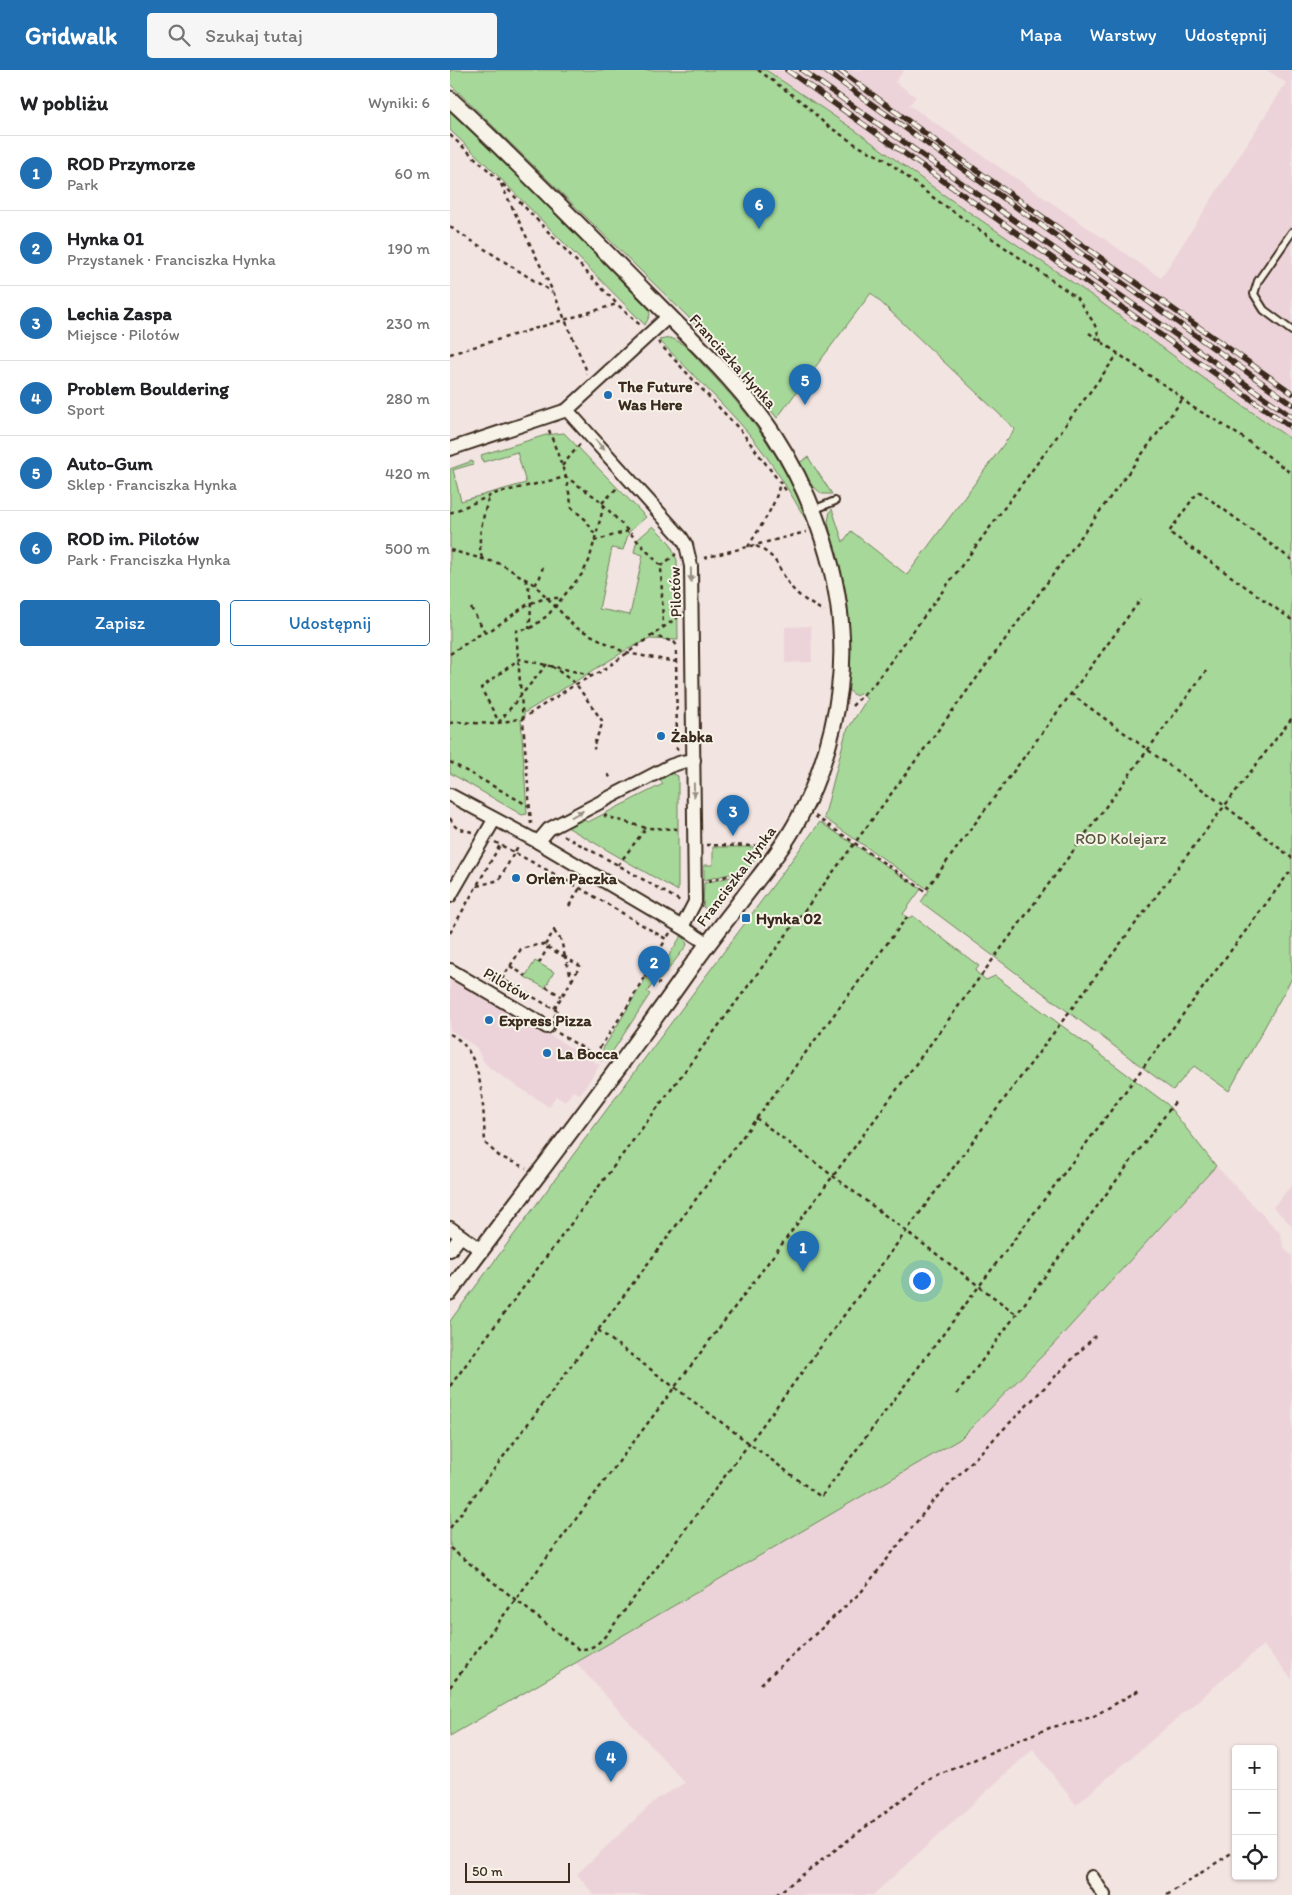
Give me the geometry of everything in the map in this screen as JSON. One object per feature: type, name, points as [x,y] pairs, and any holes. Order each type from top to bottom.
[{"type":"street","name":"Franciszka Hynka","points":[[450,99],[504,150],[669,316],[745,396],[774,435],[798,476],[813,510],[837,599],[841,630],[841,676],[834,718],[824,755],[804,807],[783,844],[450,1292]]},
{"type":"street","points":[[450,449],[567,410],[669,316]]},
{"type":"street","name":"Pilotów","points":[[567,410],[681,537],[686,545],[691,566],[696,902],[677,929]]},
{"type":"street","points":[[538,842],[549,829],[670,766],[694,760]]},
{"type":"street","points":[[450,795],[538,842],[677,929],[708,944]]},
{"type":"street","points":[[450,896],[494,820]]},
{"type":"street","name":"Pilotów","points":[[450,970],[547,1026]]},
{"type":"street","points":[[450,1228],[481,1250]]},
{"type":"street","points":[[450,1250],[461,1236]]},
{"type":"street","points":[[1092,1877],[1104,1895]]},
{"type":"lane","points":[[1292,232],[1258,281],[1254,294],[1259,306],[1292,331]]},
{"type":"lane","points":[[813,510],[835,501]]},
{"type":"path","points":[[758,70],[806,105],[825,124],[858,146],[885,158],[932,196],[1076,297],[1094,323],[1101,342]]},
{"type":"path","points":[[450,135],[499,180],[617,304],[650,334],[741,431],[791,497]]},
{"type":"path","points":[[499,180],[553,293],[590,377]]},
{"type":"path","points":[[450,227],[553,293]]},
{"type":"path","points":[[450,354],[617,304]]},
{"type":"path","points":[[1090,333],[1172,390],[1182,400],[1248,441],[1292,474]]},
{"type":"path","points":[[864,696],[1118,354]]},
{"type":"path","points":[[450,1386],[856,843],[1182,400]]},
{"type":"path","points":[[545,417],[566,477],[572,508],[586,520],[595,535]]},
{"type":"path","points":[[562,466],[589,434]]},
{"type":"path","points":[[450,513],[489,496],[566,477],[603,504],[661,566],[663,627]]},
{"type":"path","points":[[531,823],[516,631],[529,629],[548,615],[582,574],[589,561],[603,504],[628,478]]},
{"type":"path","points":[[748,547],[775,499],[779,489],[778,479]]},
{"type":"path","points":[[1292,560],[1200,492],[1194,496],[1169,532],[1292,620]]},
{"type":"path","points":[[482,558],[480,551],[489,496]]},
{"type":"path","points":[[704,558],[819,528]]},
{"type":"path","points":[[594,542],[628,531]]},
{"type":"path","points":[[755,545],[769,553],[778,562],[790,585],[803,600],[828,613],[827,606]]},
{"type":"path","points":[[450,550],[501,564],[525,578],[535,585],[575,627],[626,653],[676,662]]},
{"type":"path","points":[[535,585],[544,563]]},
{"type":"path","points":[[525,578],[529,588],[531,603],[529,629]]},
{"type":"path","points":[[450,654],[491,630],[531,603],[546,598],[562,598]]},
{"type":"path","points":[[804,807],[925,891],[1141,599]]},
{"type":"path","points":[[471,608],[485,632]]},
{"type":"path","points":[[450,723],[486,724],[523,718],[576,684],[602,671],[692,608]]},
{"type":"path","points":[[651,635],[674,642],[681,651]]},
{"type":"path","points":[[676,651],[677,751]]},
{"type":"path","points":[[499,722],[481,688],[519,659],[549,664],[592,675]]},
{"type":"path","points":[[549,664],[576,684],[603,722],[593,747],[595,749]]},
{"type":"path","points":[[499,722],[549,664]]},
{"type":"path","points":[[450,1687],[833,1176],[1206,671]]},
{"type":"path","points":[[1071,694],[1225,806],[1292,858]]},
{"type":"path","points":[[450,1548],[578,1649],[587,1650],[598,1644],[750,1444],[1292,718]]},
{"type":"path","points":[[450,762],[530,806]]},
{"type":"path","points":[[608,774],[614,785]]},
{"type":"path","points":[[599,803],[605,816],[646,828],[695,828]]},
{"type":"path","points":[[450,818],[454,827],[461,831],[485,836],[580,888],[666,939]]},
{"type":"path","points":[[527,822],[537,823],[549,829],[618,865],[692,908]]},
{"type":"path","points":[[618,865],[646,828]]},
{"type":"path","points":[[450,933],[500,845]]},
{"type":"path","points":[[695,845],[770,846]]},
{"type":"path","points":[[477,886],[499,880],[515,852]]},
{"type":"path","points":[[598,1330],[821,1497],[1292,869]]},
{"type":"path","points":[[702,882],[752,870],[746,877]]},
{"type":"path","points":[[569,906],[590,873]]},
{"type":"path","points":[[450,1528],[907,917]]},
{"type":"path","points":[[595,1055],[627,1007],[666,939],[677,929]]},
{"type":"path","points":[[539,963],[555,930],[561,940],[572,980]]},
{"type":"path","points":[[542,944],[565,957],[580,966],[554,1009],[502,979],[521,949],[542,944]]},
{"type":"path","points":[[510,966],[526,976]]},
{"type":"path","points":[[644,975],[662,985]]},
{"type":"path","points":[[546,987],[561,996]]},
{"type":"path","points":[[547,1026],[616,1068]]},
{"type":"path","points":[[450,1034],[457,1037],[468,1049],[480,1078],[485,1143],[500,1156],[528,1169]]},
{"type":"path","points":[[958,1394],[1175,1102]]},
{"type":"path","points":[[756,1118],[1017,1314]]},
{"type":"path","points":[[761,1684],[862,1591],[933,1501],[1095,1336]]},
{"type":"path","points":[[776,1895],[926,1781],[1023,1738],[1052,1727],[1094,1716],[1141,1689]]},
{"type":"path","points":[[1167,1895],[1232,1853]]},
{"type":"shaded area","points":[[766,70],[904,70],[895,82],[916,97],[909,105],[1161,278],[1286,83],[1267,70],[1292,70],[1292,440],[1209,383],[1091,295]]},
{"type":"shaded area","points":[[811,626],[812,662],[785,663],[785,627]]},
{"type":"shaded area","points":[[450,976],[600,1065],[580,1094],[573,1091],[565,1102],[556,1096],[549,1107],[491,1069],[484,1062],[476,1047],[450,1030]]},
{"type":"shaded area","points":[[1216,1166],[1280,1233],[1284,1248],[1292,1256],[1292,1679],[1263,1645],[1076,1805],[1033,1749],[873,1895],[594,1895],[577,1874],[658,1798],[685,1783],[576,1663],[960,1439],[1052,1346]]},
{"type":"shaded area","points":[[1292,1185],[1292,1226],[1273,1207]]},
{"type":"green space","name":"ROD Kolejarz","points":[[450,70],[766,70],[1091,295],[1209,382],[1292,440],[1292,978],[1229,1091],[1194,1066],[1173,1090],[921,902],[929,890],[824,818],[846,732],[867,699],[860,693],[856,696],[847,689],[849,625],[847,600],[828,522],[830,511],[832,509],[843,542],[851,531],[907,575],[1015,429],[871,293],[777,418],[729,357],[450,84]]},
{"type":"green space","points":[[450,111],[487,144],[649,309],[650,315],[645,325],[450,130]]},
{"type":"green space","points":[[670,338],[680,342],[689,350],[731,395],[765,438],[802,504],[807,522],[780,477],[750,435],[659,340]]},
{"type":"green space","points":[[564,433],[646,517],[629,532],[623,550],[612,548],[599,609],[630,615],[643,555],[634,552],[637,540],[653,526],[670,543],[677,560],[678,640],[650,639],[628,649],[524,713],[524,718],[521,719],[527,814],[522,815],[450,773],[450,469],[472,461],[473,464],[453,470],[461,501],[526,483],[517,452],[483,462],[481,455],[546,435]]},
{"type":"green space","points":[[808,457],[832,494],[822,494],[814,487],[812,488],[799,463]]},
{"type":"green space","points":[[671,773],[678,776],[678,891],[567,827],[582,819],[588,822],[663,784],[660,779]]},
{"type":"green space","points":[[820,822],[921,889],[903,914],[908,918],[913,916],[979,966],[975,971],[986,980],[995,976],[1167,1104],[1216,1166],[1052,1346],[960,1439],[450,1736],[450,1321]]},
{"type":"green space","points":[[713,847],[759,847],[762,849],[747,870],[704,880],[704,865],[713,865]]},
{"type":"green space","points":[[745,874],[714,910],[710,911],[703,907],[704,883]]},
{"type":"green space","points":[[681,936],[685,939],[687,945],[660,980],[649,975],[657,960],[664,964]]},
{"type":"green space","points":[[535,961],[554,972],[545,988],[525,977]]},
{"type":"green space","points":[[646,978],[654,982],[647,992],[650,994],[611,1054],[603,1052],[603,1049]]},
{"type":"railway","points":[[787,70],[1292,428]]},
{"type":"railway","points":[[802,70],[1292,417]]},
{"type":"railway","points":[[824,70],[1292,404]]},
{"type":"railway","points":[[839,70],[945,148],[1292,393]]},
{"type":"place","name":"ROD im. Pilotów","points":[[759,229]]},
{"type":"place","name":"The Future Was Here","points":[[608,395]]},
{"type":"place","name":"Auto-Gum","points":[[805,405]]},
{"type":"place","name":"Żabka","points":[[661,736]]},
{"type":"place","name":"Lechia Zaspa","points":[[733,836]]},
{"type":"place","name":"Orlen Paczka","points":[[516,878]]},
{"type":"place","name":"Hynka 02","points":[[746,918]]},
{"type":"place","name":"Hynka 01","points":[[654,987]]},
{"type":"place","name":"Express Pizza","points":[[489,1020]]},
{"type":"place","name":"La Bocca","points":[[547,1053]]},
{"type":"place","name":"ROD Przymorze","points":[[803,1272]]},
{"type":"place","name":"Problem Bouldering","points":[[611,1782]]}]
